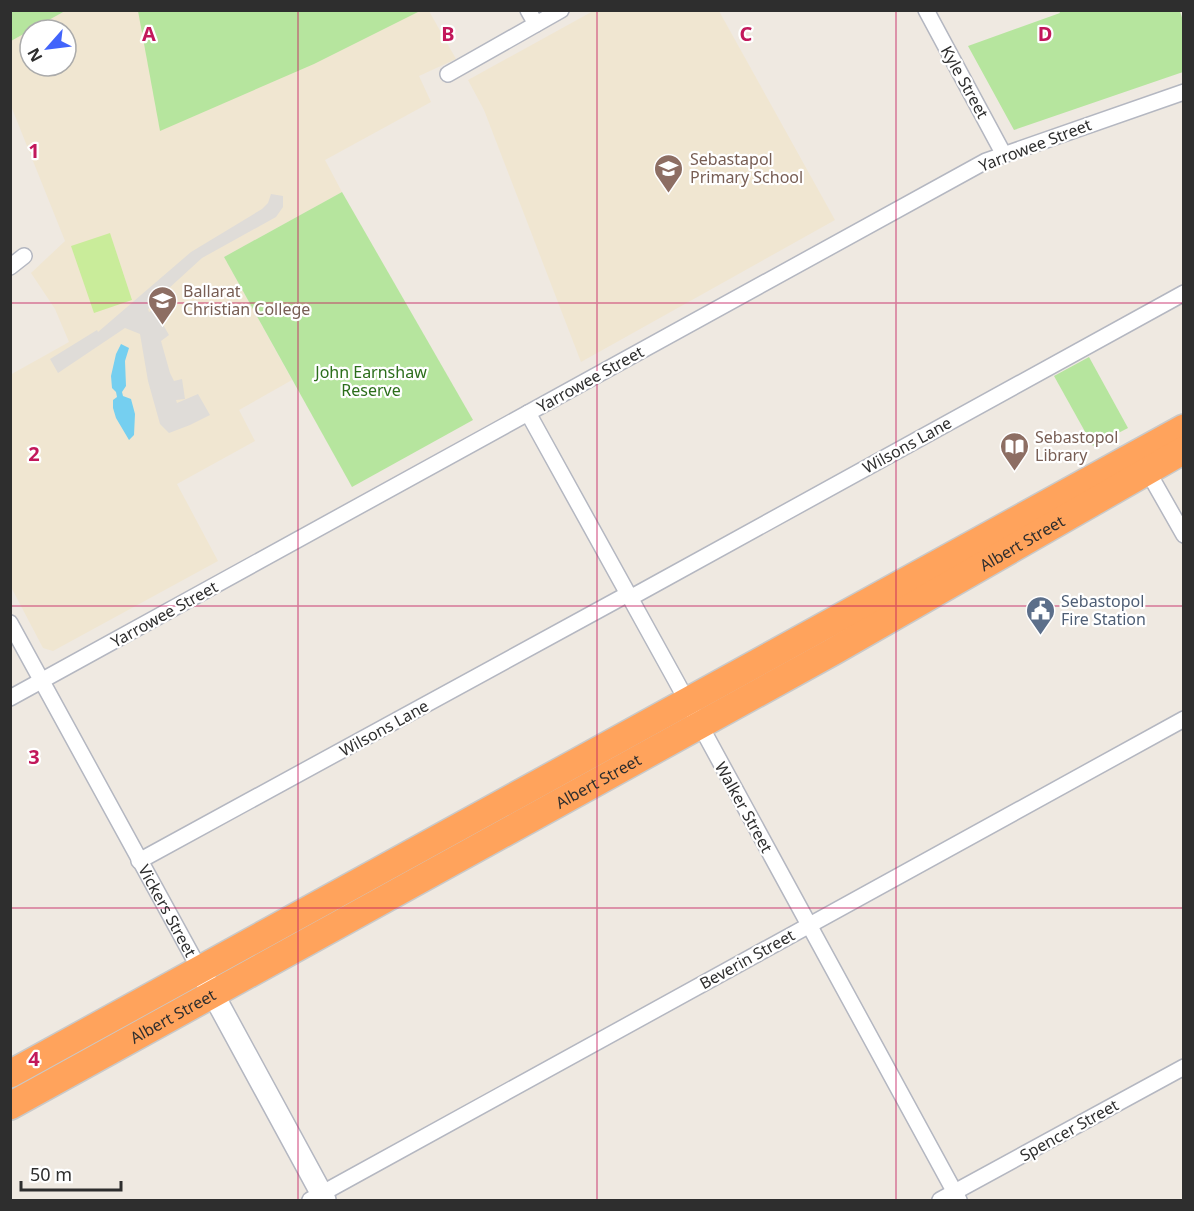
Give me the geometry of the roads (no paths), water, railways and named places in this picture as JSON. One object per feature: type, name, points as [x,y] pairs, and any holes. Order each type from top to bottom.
[{"type":"highway","name":"Albert Street","points":[[10,1074],[1184,428]]},
{"type":"highway","name":"Albert Street","points":[[10,1106],[700,726],[1184,450]]},
{"type":"street","points":[[528,10],[536,24]]},
{"type":"street","points":[[448,74],[561,10]]},
{"type":"street","name":"Kyle Street","points":[[926,10],[1003,153]]},
{"type":"street","name":"Yarrowee Street","points":[[10,698],[979,165],[1003,153],[1184,92]]},
{"type":"street","points":[[10,267],[24,256]]},
{"type":"street","name":"Wilsons Lane","points":[[139,861],[1184,293]]},
{"type":"street","name":"Walker Street","points":[[528,413],[957,1196]]},
{"type":"street","points":[[1147,470],[1184,535]]},
{"type":"street","name":"Vickers Street","points":[[10,623],[213,994],[319,1198]]},
{"type":"street","name":"Beverin Street","points":[[319,1198],[1184,719]]},
{"type":"street","name":"Spencer Street","points":[[940,1200],[957,1196],[1184,1067]]},
{"type":"water","points":[[121,344],[129,348],[125,361],[126,386],[122,392],[123,396],[131,399],[135,414],[134,435],[129,440],[113,408],[113,400],[117,397],[112,388],[111,376]]},
{"type":"place","name":"Sebastapol Primary School","points":[[669,194]]},
{"type":"place","name":"Ballarat Christian College","points":[[162,326]]},
{"type":"place","name":"Sebastopol Library","points":[[1014,472]]},
{"type":"place","name":"Sebastopol Fire Station","points":[[1040,636]]},
{"type":"park label","name":"John Earnshaw Reserve","points":[[371,381]]}]
